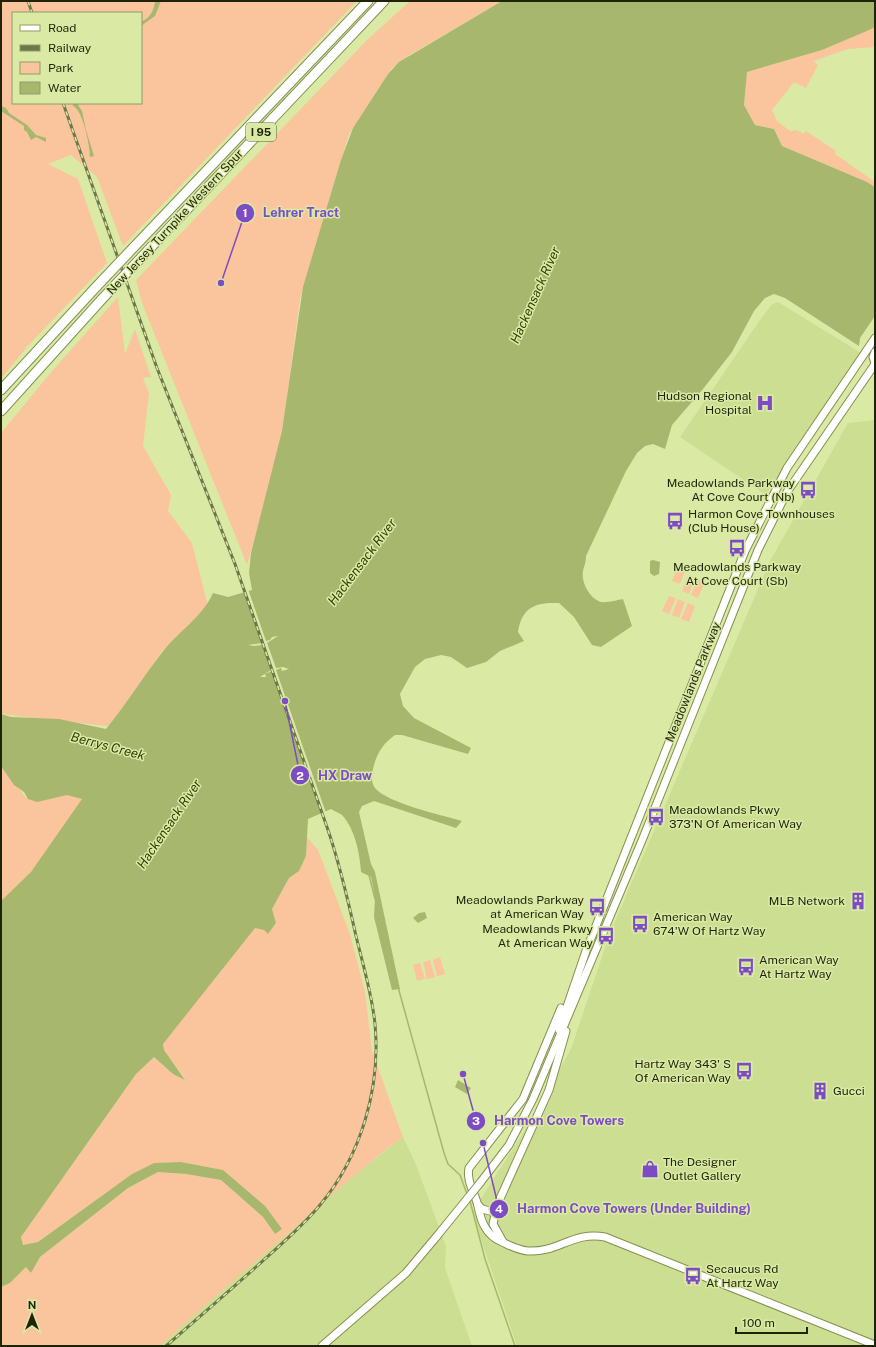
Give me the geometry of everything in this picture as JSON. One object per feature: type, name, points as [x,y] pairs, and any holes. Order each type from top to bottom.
[{"type":"highway","name":"New Jersey Turnpike Western Spur","points":[[1,390],[97,286],[368,1]]},
{"type":"highway","name":"New Jersey Turnpike Western Spur","points":[[1,411],[102,299],[384,1]]},
{"type":"main road","name":"Meadowlands Parkway","points":[[322,1346],[406,1273],[504,1153],[519,1128],[535,1094],[554,1047],[579,972],[745,551],[787,468],[875,338]]},
{"type":"main road","points":[[875,352],[873,357],[875,363]]},
{"type":"main road","name":"Meadowlands Parkway","points":[[554,1047],[569,1016],[670,770],[758,550],[787,492],[875,363]]},
{"type":"main road","points":[[579,972],[562,1005],[523,1099],[469,1166],[469,1180],[486,1230],[496,1239],[520,1250],[535,1251],[549,1249],[581,1237],[605,1238],[875,1345]]},
{"type":"main road","points":[[503,1242],[493,1224],[498,1203],[549,1090],[569,1016]]},
{"type":"main road","points":[[478,1205],[482,1209],[490,1211],[498,1203]]},
{"type":"shaded area","name":"Hudson Regional Hospital","points":[[778,302],[861,353],[766,495],[680,437],[762,317],[772,304]]},
{"type":"shaded area","points":[[875,420],[875,1346],[517,1346],[472,1212],[520,1138],[571,1049],[610,933],[771,559],[848,423]]},
{"type":"shaded area","points":[[403,1137],[415,1162],[446,1246],[445,1268],[472,1346],[160,1346],[208,1301],[300,1223],[343,1184]]},
{"type":"green space","points":[[1,1],[357,1],[123,246],[97,177],[71,155],[48,164],[78,179],[107,263],[26,348],[1,379]]},
{"type":"green space","points":[[410,1],[503,1],[411,54],[392,68],[349,134],[300,299],[280,450],[247,565],[142,303],[136,280],[367,40]]},
{"type":"green space","points":[[875,27],[875,47],[848,49],[814,61],[818,65],[806,88],[794,82],[772,110],[777,121],[790,131],[797,130],[803,134],[806,131],[836,151],[835,154],[875,182],[875,187],[867,182],[782,146],[774,129],[755,125],[744,105],[747,72],[822,50]]},
{"type":"green space","points":[[118,297],[125,354],[135,329],[151,377],[143,378],[149,393],[143,446],[171,495],[168,511],[192,543],[208,606],[161,653],[115,721],[107,726],[1,713],[1,433],[53,370]]},
{"type":"green space","points":[[678,566],[686,569],[680,584],[672,581]]},
{"type":"green space","points":[[688,575],[695,578],[689,594],[682,591]]},
{"type":"green space","points":[[698,579],[705,582],[698,598],[691,595]]},
{"type":"green space","points":[[669,596],[676,598],[669,614],[662,611]]},
{"type":"green space","points":[[678,599],[685,602],[679,618],[672,615]]},
{"type":"green space","points":[[688,603],[695,606],[689,622],[681,619]]},
{"type":"green space","points":[[1,765],[26,798],[72,794],[84,801],[31,872],[1,901]]},
{"type":"green space","points":[[307,837],[318,850],[350,934],[365,992],[372,1051],[403,1137],[351,1178],[160,1346],[1,1346],[1,1287],[10,1283],[26,1267],[31,1273],[40,1257],[128,1188],[158,1172],[186,1174],[221,1180],[263,1217],[275,1234],[282,1229],[223,1170],[181,1162],[155,1163],[132,1174],[38,1242],[23,1245],[21,1237],[136,1074],[154,1057],[173,1074],[185,1079],[164,1050],[163,1044],[255,927],[264,930],[268,934],[276,924],[272,909],[289,878],[299,871],[306,856]]},
{"type":"green space","points":[[440,957],[445,974],[437,976],[433,960]]},
{"type":"green space","points":[[430,960],[435,977],[427,979],[423,962]]},
{"type":"green space","points":[[420,963],[425,979],[417,981],[413,965]]},
{"type":"water","points":[[155,1],[161,1],[155,16],[142,25],[142,21],[151,14]]},
{"type":"water","points":[[502,1],[875,1],[875,27],[822,50],[747,72],[744,105],[755,125],[774,129],[782,146],[867,182],[875,187],[875,316],[860,338],[859,346],[785,298],[774,294],[765,298],[754,311],[732,352],[672,425],[665,449],[653,444],[645,446],[637,453],[626,471],[586,556],[583,571],[583,580],[585,585],[593,597],[597,600],[601,602],[609,602],[623,599],[632,626],[601,647],[592,645],[574,617],[559,603],[537,605],[526,612],[520,624],[518,632],[524,641],[500,651],[486,662],[467,668],[451,657],[441,655],[425,659],[415,667],[400,694],[403,706],[414,718],[471,748],[468,754],[402,735],[395,735],[380,751],[372,776],[373,785],[381,793],[391,799],[462,821],[456,828],[374,801],[362,806],[359,812],[371,864],[375,872],[400,989],[392,990],[374,917],[375,897],[371,877],[361,872],[358,850],[347,821],[342,815],[331,809],[308,819],[306,856],[299,871],[289,878],[272,909],[276,923],[268,934],[264,930],[255,928],[163,1044],[164,1050],[185,1080],[173,1074],[154,1057],[136,1074],[21,1237],[23,1245],[38,1242],[132,1174],[154,1163],[181,1162],[223,1170],[265,1206],[282,1229],[275,1234],[263,1217],[221,1180],[186,1174],[158,1172],[128,1188],[40,1257],[31,1273],[26,1267],[10,1283],[1,1287],[1,901],[31,872],[82,799],[67,795],[37,802],[28,799],[24,792],[14,785],[1,766],[1,714],[11,717],[59,719],[106,729],[167,646],[196,617],[213,593],[228,597],[252,590],[249,573],[251,553],[282,431],[303,287],[341,160],[353,128],[388,74],[399,62]]},
{"type":"water","points":[[73,104],[79,104],[78,105],[82,111],[94,156],[90,157],[89,145],[83,121],[77,109],[73,106]]},
{"type":"water","points":[[1,106],[6,108],[9,113],[27,125],[36,135],[46,138],[46,142],[36,137],[31,140],[27,132],[24,130],[24,126],[1,111]]},
{"type":"water","points":[[653,560],[660,562],[659,574],[654,576],[650,573],[650,561]]},
{"type":"water","points":[[425,912],[427,918],[418,923],[413,918],[419,913]]},
{"type":"water","points":[[458,1080],[471,1088],[467,1094],[455,1087]]},
{"type":"pier","points":[[248,589],[266,641],[270,640],[272,637],[278,636],[267,643],[276,668],[283,667],[289,669],[282,671],[281,668],[276,670],[326,813],[322,814],[272,671],[265,674],[266,677],[260,677],[271,670],[262,645],[248,645],[262,643],[243,591]]},
{"type":"waterway","points":[[369,875],[375,899]]},
{"type":"waterway","points":[[398,987],[444,1153],[448,1164],[460,1175],[467,1194]]},
{"type":"waterway","points":[[470,1201],[485,1259],[515,1346]]},
{"type":"railway","points":[[28,1],[32,12]]},
{"type":"railway","points":[[63,104],[157,368],[235,564],[328,830],[347,896],[370,991],[375,1024],[375,1072],[365,1120],[347,1165],[334,1186],[320,1205],[298,1229],[166,1346]]},
{"type":"place","name":"Lehrer Tract","points":[[221,283]]},
{"type":"place","name":"Hudson Regional Hospital","points":[[765,403]]},
{"type":"place","name":"Meadowlands Parkway At Cove Court (Nb)","points":[[808,490]]},
{"type":"place","name":"Harmon Cove Townhouses (Club House)","points":[[675,521]]},
{"type":"place","name":"Meadowlands Parkway At Cove Court (Sb)","points":[[737,548]]},
{"type":"place","name":"HX Draw","points":[[285,701]]},
{"type":"place","name":"Meadowlands Pkwy 373'N Of American Way","points":[[656,817]]},
{"type":"place","name":"MLB Network","points":[[858,901]]},
{"type":"place","name":"Meadowlands Parkway at American Way","points":[[597,907]]},
{"type":"place","name":"American Way 674'W Of Hartz Way","points":[[640,924]]},
{"type":"place","name":"Meadowlands Pkwy At American Way","points":[[606,936]]},
{"type":"place","name":"American Way At Hartz Way","points":[[746,967]]},
{"type":"place","name":"Hartz Way 343' S Of American Way","points":[[744,1071]]},
{"type":"place","name":"Harmon Cove Towers","points":[[463,1074]]},
{"type":"place","name":"Gucci","points":[[820,1091]]},
{"type":"place","name":"Harmon Cove Towers (Under Building)","points":[[483,1143]]},
{"type":"place","name":"The Designer Outlet Gallery","points":[[650,1169]]},
{"type":"place","name":"Secaucus Rd At Hartz Way","points":[[693,1276]]},
{"type":"water label","name":"Hackensack River","points":[[535,295]]},
{"type":"water label","name":"Hackensack River","points":[[362,562]]},
{"type":"water label","name":"Berrys Creek","points":[[108,746]]},
{"type":"water label","name":"Hackensack River","points":[[169,824]]}]
